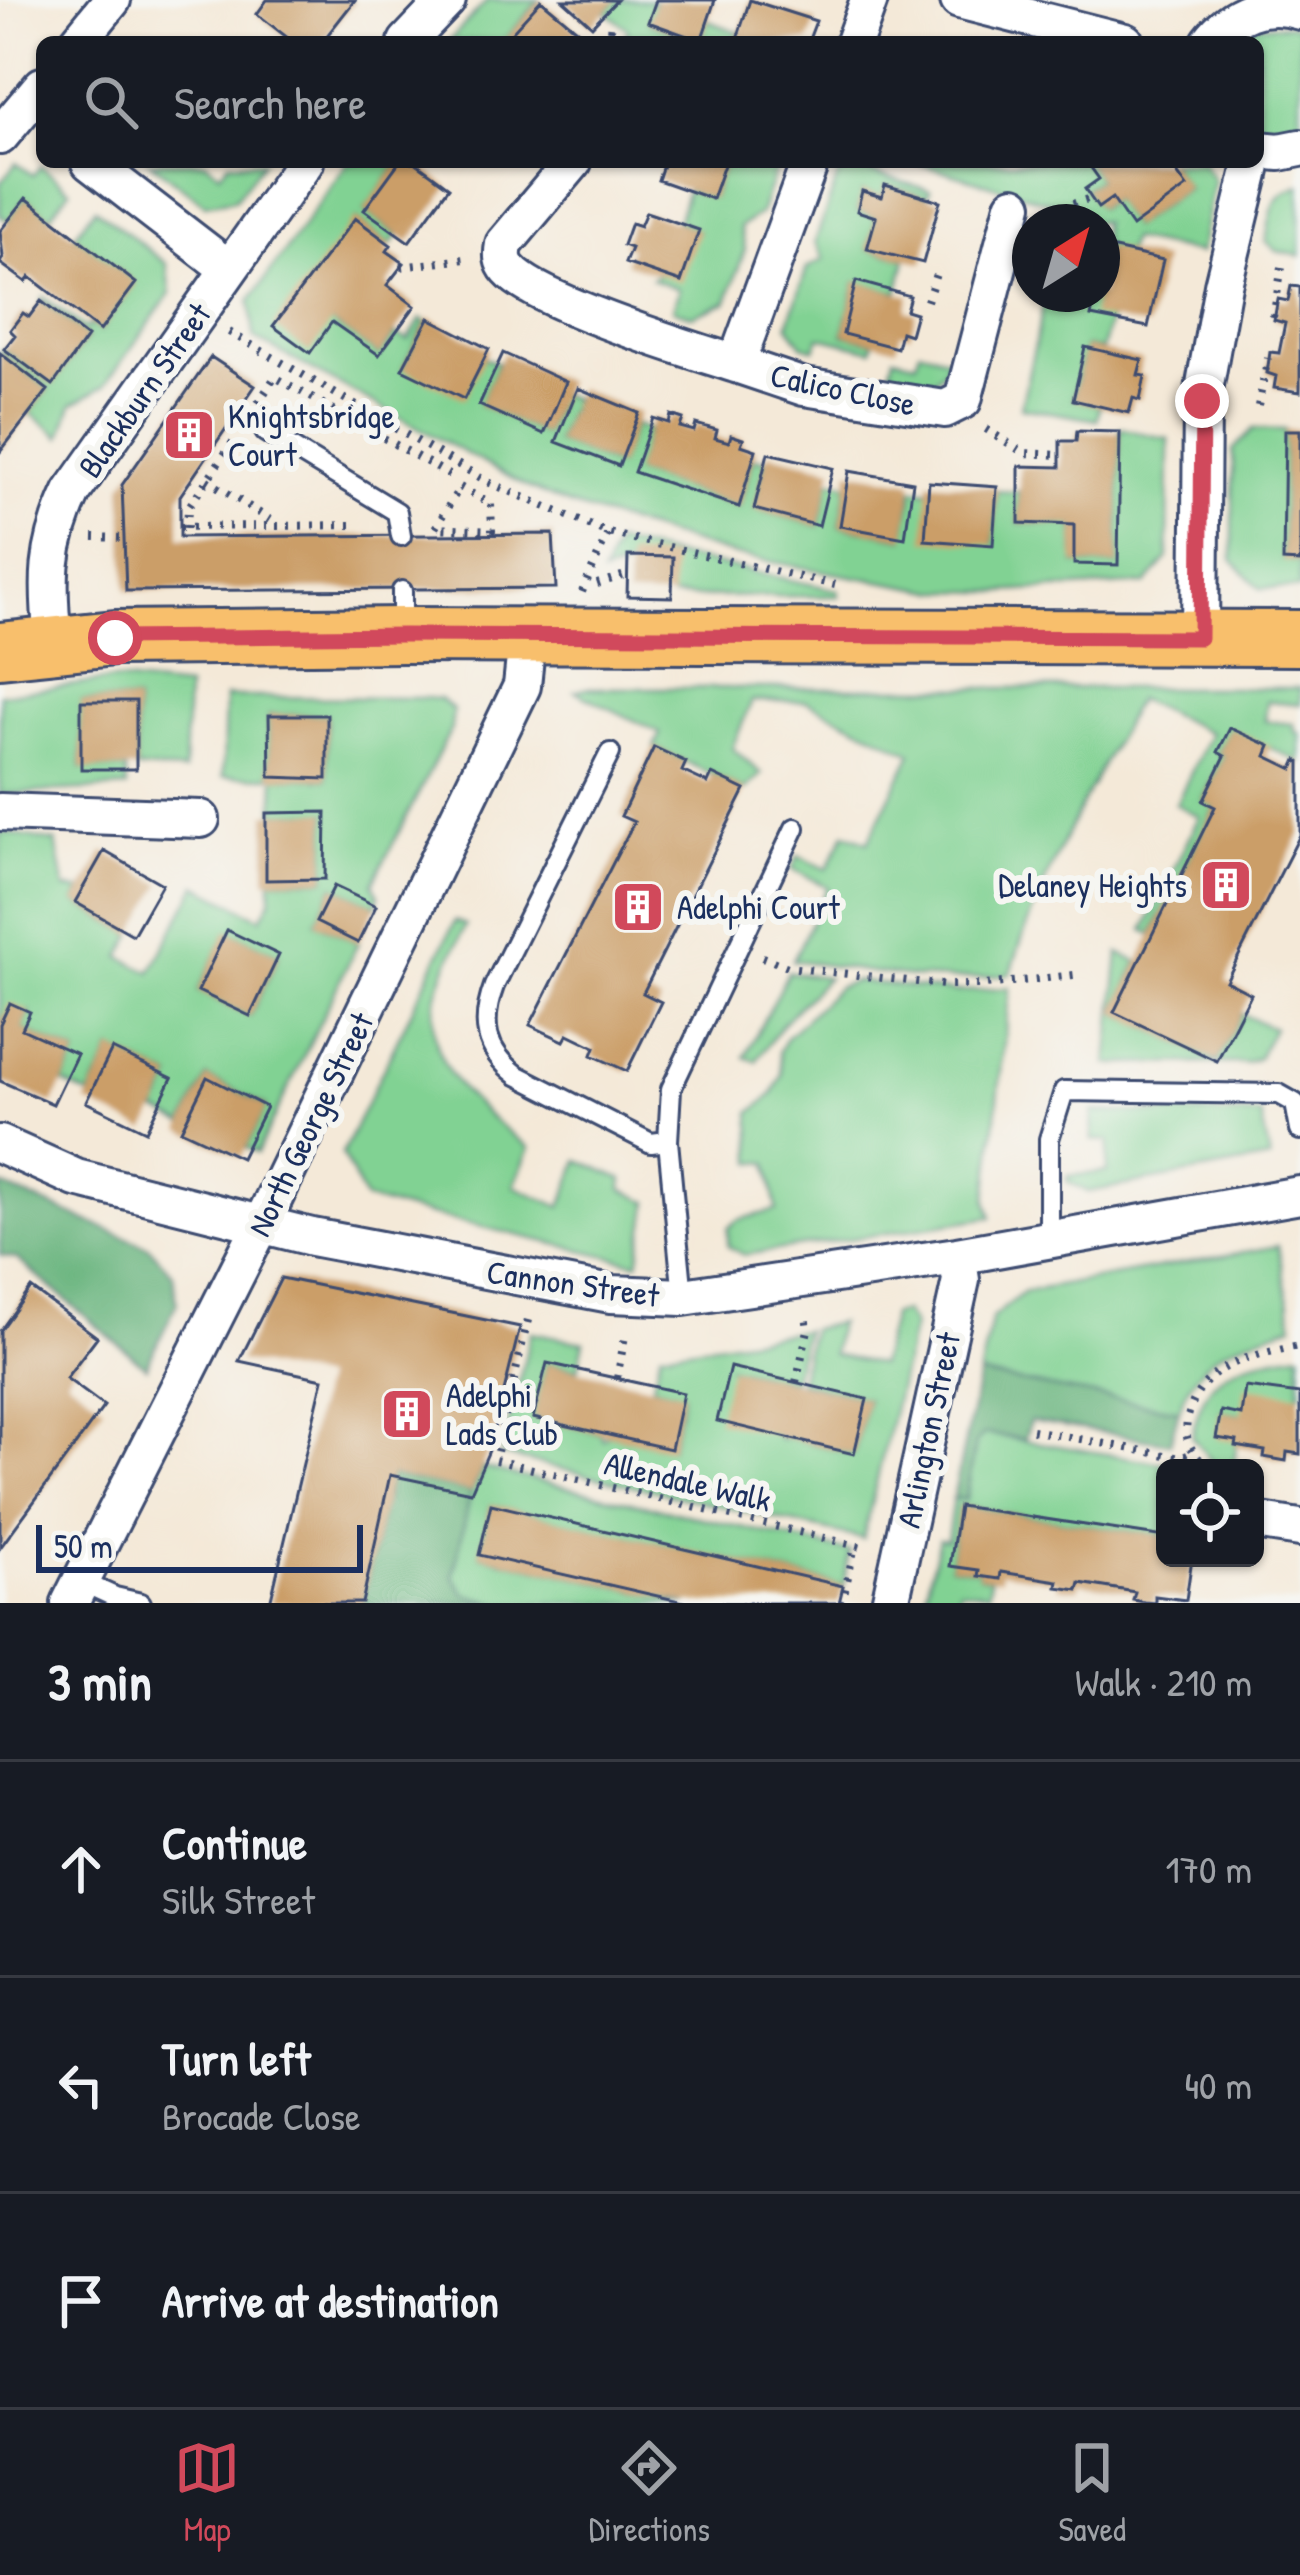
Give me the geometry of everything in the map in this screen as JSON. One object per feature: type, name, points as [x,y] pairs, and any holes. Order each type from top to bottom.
[{"type":"main road","points":[[0,650],[402,613],[527,638],[1300,638]]},
{"type":"street","points":[[83,36],[112,0]]},
{"type":"street","points":[[413,36],[447,0]]},
{"type":"street","points":[[856,36],[869,0]]},
{"type":"street","points":[[959,0],[1101,36]]},
{"type":"street","points":[[1215,36],[1226,22],[1245,11],[1268,5],[1295,6]]},
{"type":"street","points":[[1264,151],[1300,148]]},
{"type":"street","points":[[98,168],[229,269]]},
{"type":"street","name":"Blackburn Street","points":[[53,642],[47,568],[55,529],[73,492],[301,168]]},
{"type":"street","points":[[502,255],[504,244],[568,168]]},
{"type":"street","name":"Calico Close","points":[[736,364],[808,168]]},
{"type":"street","points":[[1200,638],[1202,401],[1252,168]]},
{"type":"street","name":"Calico Close","points":[[502,255],[506,267],[524,283],[680,346],[804,387],[945,409],[963,400],[1012,214]]},
{"type":"street","name":"North George Street","points":[[75,1592],[261,1225],[522,686],[527,638]]},
{"type":"street","points":[[0,812],[201,819]]},
{"type":"street","name":"Cannon Street","points":[[0,1144],[76,1178],[261,1225],[517,1278],[611,1294],[682,1297],[957,1256],[1300,1195]]},
{"type":"street","name":"Arlington Street","points":[[890,1603],[961,1280],[957,1256]]},
{"type":"street","points":[[1264,1522],[1300,1528]]},
{"type":"lane","points":[[265,432],[397,512],[401,536]]},
{"type":"lane","points":[[610,753],[494,986],[485,1030],[498,1060],[517,1076],[651,1143],[668,1141]]},
{"type":"lane","points":[[682,1297],[668,1141],[671,1089],[795,828]]},
{"type":"lane","points":[[1049,1239],[1049,1139],[1064,1091],[1279,1094],[1294,1103],[1300,1130]]},
{"type":"lane","points":[[75,1592],[141,1603]]},
{"type":"path","points":[[609,36],[610,21]]},
{"type":"path","points":[[401,267],[502,255]]},
{"type":"path","points":[[1273,317],[1282,267]]},
{"type":"path","points":[[927,302],[938,268]]},
{"type":"path","points":[[202,306],[220,326],[245,342],[488,482],[608,533],[842,587]]},
{"type":"path","points":[[1258,406],[1268,358]]},
{"type":"path","points":[[956,406],[1024,453],[1060,455]]},
{"type":"path","points":[[207,480],[280,526]]},
{"type":"path","points":[[460,487],[491,504],[492,531],[435,528],[460,487]]},
{"type":"path","points":[[180,527],[372,524]]},
{"type":"path","points":[[577,606],[608,533]]},
{"type":"path","points":[[79,537],[124,538]]},
{"type":"path","points":[[584,589],[628,574]]},
{"type":"path","points":[[739,947],[788,968],[943,985],[1074,975]]},
{"type":"path","points":[[796,1382],[808,1330],[806,1314]]},
{"type":"path","name":"Allendale Walk","points":[[528,1320],[495,1460],[869,1549]]},
{"type":"path","points":[[617,1378],[625,1336]]},
{"type":"path","points":[[1198,1459],[1184,1434],[1206,1378],[1260,1353],[1300,1346]]},
{"type":"path","points":[[1032,1430],[1181,1458],[1192,1453]]},
{"type":"path","points":[[842,1603],[855,1546]]},
{"type":"green space","points":[[488,0],[539,0],[508,36],[454,36]]},
{"type":"green space","points":[[617,0],[656,1],[649,23],[688,36],[626,36],[628,29],[606,12]]},
{"type":"green space","points":[[708,21],[739,32],[738,36],[702,36]]},
{"type":"green space","points":[[1256,25],[1300,29],[1300,130],[1283,136],[1264,134],[1264,36],[1240,36]]},
{"type":"green space","points":[[16,163],[33,175],[43,168],[70,190],[50,217],[26,198],[8,221],[0,215],[0,184]]},
{"type":"green space","points":[[157,168],[214,168],[220,173],[224,168],[258,168],[235,199],[205,204]]},
{"type":"green space","points":[[344,168],[395,168],[365,210],[398,235],[391,245],[356,219],[332,322],[379,355],[395,334],[408,340],[421,319],[426,322],[403,368],[485,358],[498,363],[480,405],[544,434],[561,394],[573,399],[556,442],[618,466],[635,425],[649,430],[635,472],[739,507],[754,458],[766,460],[755,509],[819,526],[830,480],[847,484],[840,526],[904,538],[913,489],[929,491],[993,544],[997,491],[1019,492],[1019,523],[1074,525],[1075,564],[1118,565],[1120,428],[1169,439],[1168,558],[1146,584],[1000,592],[935,591],[733,555],[569,505],[529,488],[254,338],[250,301]]},
{"type":"green space","points":[[723,168],[776,168],[760,214],[740,227],[745,249],[727,302],[692,316],[673,309],[679,289],[652,279],[698,231],[677,222],[687,190],[712,198]]},
{"type":"green space","points":[[854,168],[930,190],[927,197],[886,185],[882,197],[862,192],[857,211],[876,217],[868,249],[906,259],[898,293],[856,282],[843,334],[874,342],[872,350],[820,337],[815,349],[802,345],[788,325],[807,268],[824,259],[815,242],[838,176]]},
{"type":"green space","points":[[933,168],[1091,168],[1099,179],[1085,188],[1096,204],[1056,204]]},
{"type":"green space","points":[[1173,168],[1206,168],[1214,180],[1200,253],[1130,239],[1126,252],[1120,251],[1120,210],[1132,227],[1187,188]]},
{"type":"green space","points":[[1300,185],[1300,256],[1277,251],[1266,241],[1277,199]]},
{"type":"green space","points":[[95,208],[167,264],[171,293],[104,386],[72,405],[61,437],[30,413],[48,390],[0,353],[4,349],[53,384],[87,337],[41,301],[43,297],[86,329],[90,324],[100,331],[135,283],[74,236]]},
{"type":"green space","points":[[1042,312],[1106,312],[1110,319],[1102,350],[1085,347],[1073,399],[1100,406],[1097,420],[1021,407]]},
{"type":"green space","points":[[920,350],[949,358],[938,377],[917,386],[887,383],[894,357],[916,362]]},
{"type":"green space","points":[[1253,429],[1285,430],[1283,560],[1300,562],[1300,589],[1260,588],[1233,561],[1233,450]]},
{"type":"green space","points":[[616,543],[838,590],[839,596],[672,597],[628,566],[602,575]]},
{"type":"green space","points":[[113,680],[187,688],[184,771],[136,769],[136,701],[82,701],[81,768],[126,769],[127,788],[0,794],[0,694]]},
{"type":"green space","points":[[1300,688],[1300,704],[1267,701],[1265,721],[1294,724],[1295,732],[1300,733],[1300,762],[1230,729],[1218,752],[1225,756],[1203,800],[1215,807],[1152,934],[1144,930],[1199,817],[1176,804],[1210,733],[1137,699],[1051,867],[1011,973],[957,979],[902,976],[793,960],[828,887],[792,869],[798,856],[827,869],[845,833],[868,842],[912,753],[806,701],[752,701],[732,748],[762,774],[745,790],[654,747],[660,733],[575,691]]},
{"type":"green space","points":[[225,697],[426,698],[440,699],[453,710],[451,729],[373,883],[379,895],[376,906],[334,886],[316,922],[358,943],[257,1153],[246,1148],[266,1106],[207,1077],[184,1124],[156,1111],[172,1078],[112,1050],[89,1095],[63,1083],[77,1054],[22,1029],[30,1012],[0,1024],[0,832],[56,842],[65,889],[81,890],[75,902],[133,935],[121,957],[151,972],[197,885],[261,918],[271,900],[271,880],[325,879],[326,813],[274,813],[275,777],[327,779],[327,715],[269,715],[270,777],[223,776]],"holes":[[[228,931],[279,955],[250,1016],[198,991]]]},
{"type":"green space","points":[[455,921],[466,925],[435,1005],[434,1029],[448,1070],[477,1105],[530,1148],[514,1186],[561,1207],[579,1160],[623,1179],[622,1189],[649,1202],[638,1263],[365,1200],[342,1154]]},
{"type":"green space","points":[[1119,953],[1138,962],[1115,1012],[1217,1061],[1241,1014],[1273,1028],[1258,1058],[1246,1063],[1108,1064]]},
{"type":"green space","points":[[788,972],[827,977],[784,1022],[756,1061],[745,1057]]},
{"type":"green space","points":[[855,981],[957,992],[1010,988],[987,1200],[992,1217],[744,1255],[728,1246],[728,1228],[737,1220],[777,1210],[768,1163],[753,1162],[751,1113],[773,1094],[782,1075],[779,1051],[786,1038],[838,987]]},
{"type":"green space","points":[[1093,1112],[1261,1115],[1270,1159],[1088,1192],[1067,1181],[1068,1176],[1107,1172],[1109,1141],[1092,1140]]},
{"type":"green space","points":[[0,1185],[149,1247],[173,1274],[177,1303],[146,1367],[17,1259],[0,1255]]},
{"type":"green space","points":[[1278,1246],[1293,1324],[1210,1360],[1198,1372],[1179,1410],[979,1375],[992,1318],[1024,1292]]},
{"type":"green space","points":[[904,1312],[913,1326],[863,1539],[501,1455],[531,1332],[584,1342],[578,1369],[547,1363],[534,1418],[600,1433],[603,1439],[609,1434],[671,1448],[683,1394],[652,1386],[661,1352],[805,1330],[792,1381],[730,1367],[780,1440],[786,1437],[854,1454],[867,1399],[799,1382],[811,1329],[838,1323],[832,1354],[879,1365],[892,1315]]},
{"type":"green space","points":[[1300,1352],[1300,1394],[1241,1415],[1221,1412],[1237,1441],[1234,1459],[1210,1459],[1192,1437],[1205,1396],[1227,1372]]},
{"type":"green space","points":[[979,1375],[1179,1410],[1170,1443],[1030,1421],[1025,1439],[985,1434],[976,1442],[965,1500],[953,1498]]},
{"type":"green space","points":[[985,1434],[1156,1462],[1156,1536],[959,1506],[950,1566],[979,1570],[979,1576],[990,1578],[988,1593],[959,1589],[957,1603],[923,1603],[939,1539],[947,1540],[953,1498],[966,1500],[976,1442]]},
{"type":"green space","points":[[483,1468],[850,1552],[843,1586],[491,1505],[480,1555],[688,1603],[498,1603],[465,1594],[453,1576],[471,1492]]},
{"type":"green space","points":[[390,1475],[471,1492],[453,1576],[465,1594],[498,1603],[362,1603]]},
{"type":"building","points":[[267,0],[355,0],[327,36],[285,36],[257,14]]},
{"type":"building","points":[[541,0],[583,35],[582,36],[508,36]]},
{"type":"building","points":[[563,0],[617,0],[592,26]]},
{"type":"building","points":[[656,0],[715,0],[703,36],[687,36],[648,22]]},
{"type":"building","points":[[750,0],[816,21],[810,36],[738,36]]},
{"type":"building","points":[[395,168],[423,168],[449,187],[409,242],[364,210]]},
{"type":"building","points":[[662,168],[723,168],[712,199],[658,180]]},
{"type":"building","points":[[1091,168],[1173,168],[1187,187],[1132,227],[1120,204],[1112,198],[1095,204],[1085,189],[1099,179]]},
{"type":"building","points":[[885,185],[940,201],[923,263],[867,249],[876,217],[857,211],[862,191],[882,197]]},
{"type":"building","points":[[26,198],[136,283],[100,331],[30,277],[26,282],[0,263],[0,231]]},
{"type":"building","points":[[646,212],[699,230],[681,282],[625,263],[631,248],[623,245],[631,223],[640,226]]},
{"type":"building","points":[[355,218],[391,245],[387,251],[404,263],[387,285],[415,306],[379,355],[332,322],[310,353],[273,326]]},
{"type":"building","points":[[1120,250],[1163,260],[1148,327],[1091,316],[1092,312],[1120,312]]},
{"type":"building","points":[[856,281],[910,296],[906,310],[916,313],[910,335],[901,332],[897,348],[843,334]]},
{"type":"building","points":[[1291,286],[1300,287],[1300,392],[1274,388],[1276,376],[1267,373],[1270,352],[1279,353],[1285,323],[1274,320],[1278,299],[1288,301]]},
{"type":"building","points":[[41,301],[87,337],[53,385],[4,349],[23,313],[29,317]]},
{"type":"building","points":[[429,318],[489,349],[464,399],[402,369]]},
{"type":"building","points":[[1085,347],[1142,360],[1138,375],[1145,376],[1140,400],[1133,398],[1129,413],[1073,400]]},
{"type":"building","points":[[0,353],[48,390],[0,452]]},
{"type":"building","points":[[503,353],[566,382],[544,434],[479,405]]},
{"type":"building","name":"Knightsbridge Court","points":[[211,357],[255,386],[180,496],[180,537],[553,534],[556,588],[126,591],[122,485]]},
{"type":"building","points":[[578,388],[639,413],[619,466],[556,442]]},
{"type":"building","points":[[671,415],[683,419],[680,427],[694,431],[696,424],[717,430],[715,438],[729,442],[731,435],[756,450],[739,507],[634,472],[653,418],[669,423]]},
{"type":"building","points":[[1285,430],[1300,430],[1300,562],[1283,561]]},
{"type":"building","points":[[1077,431],[1120,432],[1118,565],[1074,564],[1074,525],[1019,523],[1019,466],[1060,467],[1060,441],[1076,441]]},
{"type":"building","points":[[768,453],[833,468],[819,526],[754,509]]},
{"type":"building","points":[[849,471],[913,482],[905,538],[840,526]]},
{"type":"building","points":[[929,482],[997,487],[993,545],[925,540]]},
{"type":"building","points":[[628,556],[673,557],[672,597],[627,596]]},
{"type":"building","points":[[81,701],[136,701],[136,769],[81,769]]},
{"type":"building","points":[[269,715],[327,715],[327,779],[270,777]]},
{"type":"building","name":"Delaney Heights","points":[[1230,728],[1270,746],[1266,756],[1293,769],[1300,762],[1300,835],[1226,981],[1251,994],[1217,1061],[1114,1012],[1215,807],[1203,801],[1225,756],[1218,752]]},
{"type":"building","name":"Adelphi Court","points":[[654,747],[686,762],[682,771],[708,783],[712,774],[745,790],[643,993],[661,1002],[627,1071],[592,1055],[595,1047],[568,1034],[564,1041],[530,1025],[634,822],[621,816]]},
{"type":"building","points":[[326,812],[325,879],[266,880],[266,813]]},
{"type":"building","points":[[104,851],[162,884],[133,935],[75,902]]},
{"type":"building","points":[[334,886],[376,906],[358,943],[316,922]]},
{"type":"building","points":[[227,930],[279,955],[250,1016],[198,991]]},
{"type":"building","points":[[10,1003],[30,1012],[22,1029],[77,1054],[53,1104],[0,1081],[0,1024]]},
{"type":"building","points":[[112,1049],[172,1078],[146,1131],[86,1102]]},
{"type":"building","points":[[207,1077],[266,1107],[241,1158],[181,1130]]},
{"type":"building","name":"Adelphi Lads Club","points":[[281,1278],[520,1327],[490,1448],[471,1492],[390,1475],[362,1603],[270,1603],[323,1379],[239,1361]]},
{"type":"building","points":[[31,1288],[97,1337],[66,1378],[104,1406],[0,1548],[0,1331]]},
{"type":"building","points":[[547,1363],[683,1393],[671,1449],[533,1418]]},
{"type":"building","points":[[730,1367],[867,1399],[854,1454],[717,1421]]},
{"type":"building","points":[[1245,1387],[1300,1394],[1300,1454],[1287,1452],[1286,1461],[1264,1457],[1265,1451],[1216,1438],[1221,1411],[1241,1415]]},
{"type":"building","points":[[491,1504],[843,1586],[839,1603],[688,1603],[479,1555]]},
{"type":"building","points":[[959,1506],[1156,1536],[1156,1567],[1191,1567],[1186,1600],[1155,1596],[1155,1603],[1133,1600],[1135,1592],[1080,1583],[1078,1590],[1057,1587],[1058,1581],[1001,1572],[1000,1579],[978,1576],[979,1570],[950,1566]]},
{"type":"place","name":"Knightsbridge Court","points":[[189,435]]},
{"type":"place","name":"Delaney Heights","points":[[1226,885]]},
{"type":"place","name":"Adelphi Court","points":[[638,907]]},
{"type":"place","name":"Adelphi Lads Club","points":[[407,1414]]},
{"type":"route","points":[[115,638],[1200,638],[1202,401]]}]
